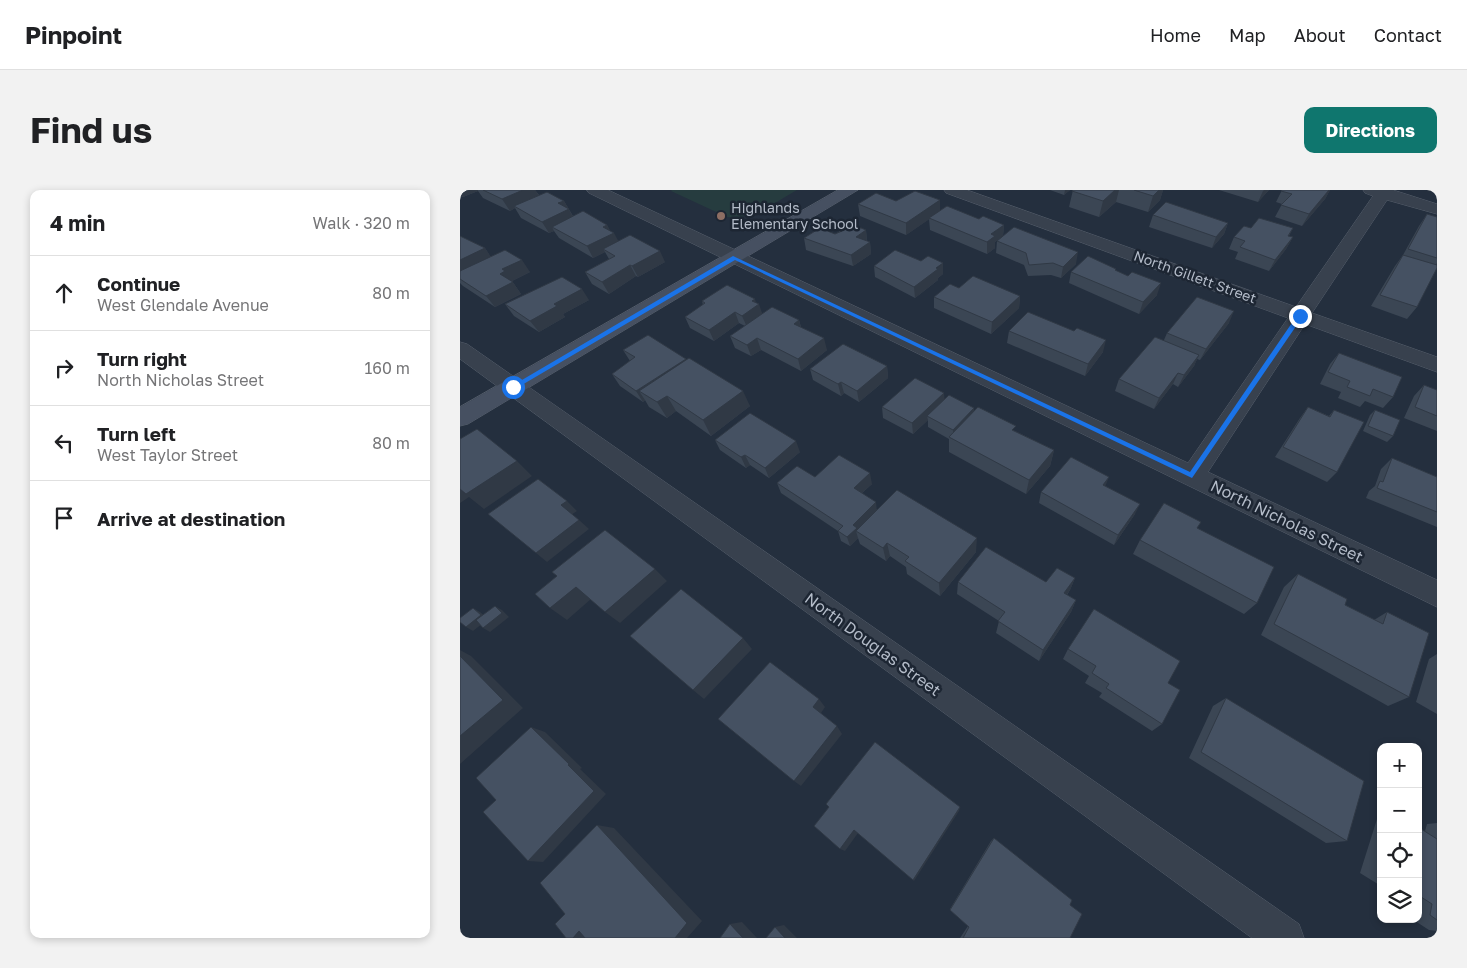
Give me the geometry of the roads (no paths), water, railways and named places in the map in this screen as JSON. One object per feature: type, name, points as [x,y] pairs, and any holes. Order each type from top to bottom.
[{"type":"street","name":"North Nicholas Street","points":[[595,190],[1437,594]]},
{"type":"street","points":[[460,418],[850,190]]},
{"type":"street","name":"North Gillett Street","points":[[952,190],[1437,365]]},
{"type":"street","points":[[1192,476],[1300,316],[1379,191],[1437,208]]},
{"type":"street","name":"North Douglas Street","points":[[460,349],[1285,938]]},
{"type":"place","name":"Highlands Elementary School","points":[[721,216]]}]
